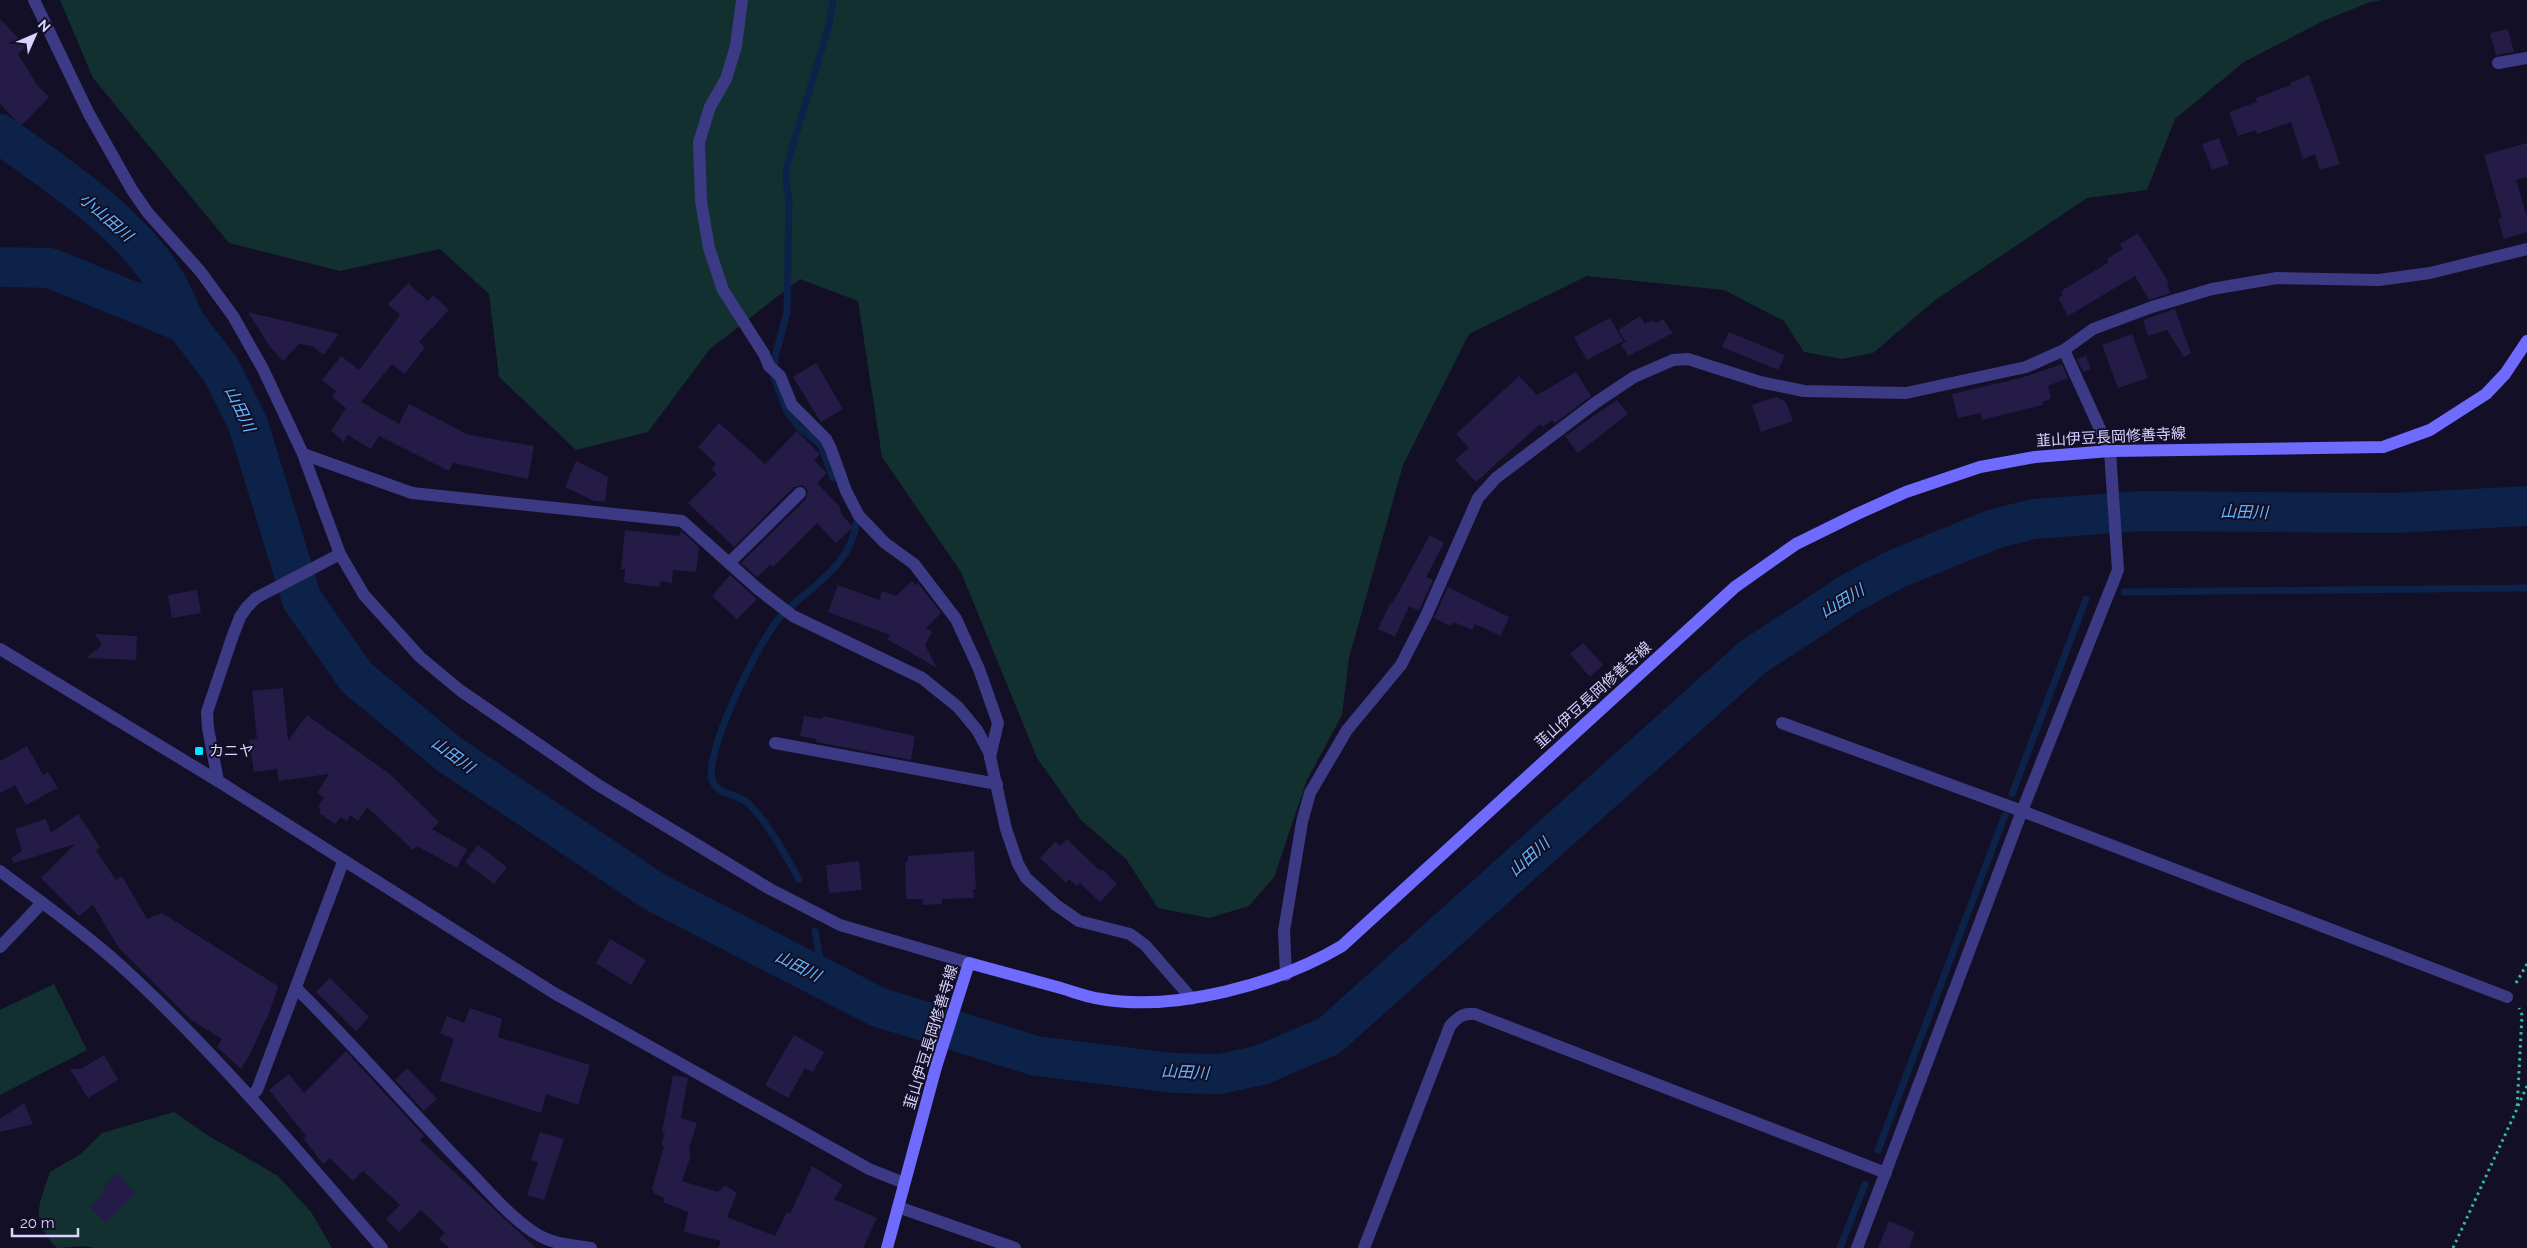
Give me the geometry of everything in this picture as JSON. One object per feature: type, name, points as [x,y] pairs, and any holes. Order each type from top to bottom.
[{"type":"main road","name":"韮山伊豆長岡修善寺線","points":[[887,1248],[936,1067],[969,963],[1102,999],[1148,1002],[1192,999],[1286,975],[1316,962],[1342,946],[1735,587],[1796,544],[1906,492],[1980,467],[2035,457],[2110,451],[2382,447],[2430,430],[2486,394],[2505,374],[2527,340]]},
{"type":"street","points":[[34,0],[89,114],[132,190],[148,213],[200,271],[233,316],[263,369],[303,454],[340,554],[364,595],[394,631],[420,657],[461,691],[598,785],[770,889],[840,925],[969,963]]},
{"type":"street","points":[[742,0],[736,46],[726,79],[710,107],[699,142],[701,201],[709,248],[723,290],[773,368],[792,405],[826,439],[846,491],[860,516],[885,543],[914,564],[956,619],[979,669],[998,723],[990,757]]},
{"type":"street","points":[[2498,63],[2527,58]]},
{"type":"street","points":[[1286,975],[1284,932],[1302,822],[1310,793],[1347,730],[1401,665],[1426,616],[1478,498],[1496,478],[1618,388],[1640,374],[1673,360],[1696,361],[1760,382],[1804,391],[1906,393],[2026,367],[2064,350],[2093,329],[2152,307],[2212,289],[2276,278],[2379,280],[2430,273],[2527,249]]},
{"type":"street","points":[[1857,1248],[2022,811],[2118,570],[2110,451],[2064,350]]},
{"type":"street","points":[[303,454],[412,492],[682,521],[758,589],[793,616],[922,678],[958,707],[977,730],[990,757],[1006,830],[1018,864],[1026,878],[1056,905],[1079,921],[1130,934],[1145,945],[1192,999]]},
{"type":"street","points":[[729,563],[800,493]]},
{"type":"street","points":[[218,780],[208,728],[207,712],[240,617],[256,598],[340,554]]},
{"type":"street","points":[[0,650],[218,780],[343,862],[554,994],[861,1165],[904,1183]]},
{"type":"street","points":[[1782,723],[2022,811],[2507,997]]},
{"type":"street","points":[[775,743],[996,784]]},
{"type":"street","points":[[250,1097],[257,1090],[343,862]]},
{"type":"street","points":[[0,871],[88,937],[133,977],[250,1097],[382,1248]]},
{"type":"street","points":[[0,947],[42,902]]},
{"type":"street","points":[[296,988],[352,1043],[419,1118],[487,1189],[528,1228],[548,1241],[591,1248]]},
{"type":"street","points":[[1364,1248],[1450,1026],[1458,1016],[1467,1013],[1475,1014],[1886,1173]]},
{"type":"street","points":[[898,1207],[1015,1248]]},
{"type":"path","points":[[2517,1109],[2522,1015],[2516,1002],[2507,997],[2527,964]]},
{"type":"path","points":[[2453,1248],[2527,1086]]},
{"type":"green space","points":[[60,0],[2382,0],[2370,2],[2321,22],[2244,62],[2175,119],[2147,190],[2087,198],[1934,301],[1873,353],[1842,359],[1804,352],[1784,321],[1724,290],[1587,276],[1469,334],[1403,465],[1349,658],[1342,715],[1307,780],[1274,877],[1249,906],[1209,918],[1158,908],[1126,859],[1081,820],[1037,758],[961,572],[882,457],[858,301],[800,279],[710,349],[648,432],[576,450],[499,377],[489,294],[440,249],[340,271],[229,243],[93,78]]},
{"type":"green space","points":[[54,984],[87,1050],[0,1095],[0,1010]]},
{"type":"green space","points":[[174,1112],[209,1136],[278,1176],[311,1212],[332,1248],[94,1248],[80,1246],[57,1248],[43,1229],[39,1212],[50,1172],[81,1154],[102,1133]]},
{"type":"building","points":[[0,19],[26,46],[18,54],[37,85],[49,97],[21,126],[0,104]]},
{"type":"building","points":[[2508,29],[2514,52],[2496,55],[2490,33]]},
{"type":"building","points":[[2309,75],[2340,164],[2320,170],[2315,154],[2303,159],[2291,122],[2257,134],[2256,130],[2238,136],[2229,112],[2257,102],[2256,98],[2291,85],[2290,83]]},
{"type":"building","points":[[2219,138],[2229,164],[2212,170],[2202,144]]},
{"type":"building","points":[[2527,143],[2527,177],[2516,180],[2527,217],[2527,232],[2504,239],[2498,219],[2502,218],[2484,155]]},
{"type":"building","points":[[2138,233],[2169,283],[2167,284],[2170,293],[2149,300],[2135,276],[2068,316],[2058,298],[2063,295],[2061,291],[2109,262],[2107,259],[2123,249],[2120,244]]},
{"type":"building","points":[[408,283],[428,301],[433,295],[449,310],[419,342],[425,347],[405,374],[392,364],[361,402],[399,424],[409,404],[469,435],[534,446],[528,479],[453,463],[449,471],[379,436],[371,449],[348,435],[344,442],[331,431],[346,408],[332,397],[336,391],[322,380],[341,356],[359,370],[400,315],[388,304]]},
{"type":"building","points":[[2175,309],[2191,353],[2184,357],[2167,330],[2148,336],[2143,320]]},
{"type":"building","points":[[248,312],[339,334],[324,355],[312,346],[299,344],[283,361],[270,347]]},
{"type":"building","points":[[1640,316],[1645,324],[1653,320],[1656,323],[1663,319],[1673,333],[1628,356],[1621,344],[1626,342],[1618,330]]},
{"type":"building","points":[[1610,318],[1623,341],[1587,360],[1574,337]]},
{"type":"building","points":[[1729,332],[1785,355],[1778,370],[1722,347]]},
{"type":"building","points":[[2132,334],[2148,378],[2118,388],[2102,345]]},
{"type":"building","points":[[2086,356],[2091,369],[2083,372],[2077,359]]},
{"type":"building","points":[[816,363],[843,409],[821,422],[793,377]]},
{"type":"building","points":[[2062,364],[2068,378],[2048,386],[2051,398],[2043,402],[2043,405],[1982,420],[1981,413],[1958,418],[1952,394],[2021,378]]},
{"type":"building","points":[[1576,372],[1591,396],[1555,423],[1552,420],[1543,427],[1540,424],[1476,482],[1455,460],[1469,448],[1456,434],[1519,376],[1537,395]]},
{"type":"building","points":[[1776,397],[1786,402],[1793,421],[1761,432],[1752,405]]},
{"type":"building","points":[[1617,400],[1628,414],[1578,453],[1565,436]]},
{"type":"building","points":[[719,423],[765,464],[797,431],[820,454],[814,460],[827,473],[817,483],[839,506],[842,515],[853,527],[836,543],[817,523],[773,567],[770,565],[757,577],[741,563],[806,499],[808,491],[803,485],[794,487],[734,547],[688,503],[717,474],[711,469],[716,464],[698,447]]},
{"type":"building","points":[[576,461],[608,477],[605,502],[594,501],[565,487]]},
{"type":"building","points":[[625,530],[679,536],[681,531],[699,547],[696,572],[673,570],[672,583],[661,581],[660,587],[626,583],[624,581],[625,569],[621,569]]},
{"type":"building","points":[[1430,535],[1444,543],[1426,577],[1433,580],[1419,611],[1409,606],[1395,637],[1378,629],[1390,603],[1392,604]]},
{"type":"building","points":[[730,575],[757,599],[737,619],[712,596]]},
{"type":"building","points":[[912,581],[915,585],[918,583],[941,613],[926,628],[932,632],[925,645],[937,668],[887,639],[890,635],[828,612],[838,585],[879,600],[882,591],[896,596]]},
{"type":"building","points":[[1448,587],[1509,617],[1501,636],[1475,624],[1472,630],[1454,622],[1450,626],[1434,618]]},
{"type":"building","points":[[197,590],[201,613],[172,618],[168,595]]},
{"type":"building","points":[[95,634],[137,636],[136,660],[86,658],[102,645]]},
{"type":"building","points":[[1583,643],[1603,665],[1590,677],[1570,654]]},
{"type":"building","points":[[283,688],[288,741],[307,715],[390,774],[439,822],[432,829],[467,849],[457,868],[417,846],[413,850],[367,807],[358,821],[350,815],[347,821],[341,817],[335,824],[319,813],[321,809],[318,807],[324,798],[317,793],[329,774],[279,781],[277,769],[254,772],[249,740],[257,739],[252,691]]},
{"type":"building","points":[[804,716],[822,719],[823,716],[915,736],[911,760],[816,742],[816,739],[800,736]]},
{"type":"building","points":[[27,746],[43,775],[48,772],[58,788],[26,805],[15,785],[0,793],[0,761]]},
{"type":"building","points":[[78,814],[100,847],[96,850],[116,880],[122,876],[147,919],[162,913],[278,986],[270,1011],[241,1069],[217,1047],[222,1039],[190,1019],[119,948],[93,905],[79,916],[41,878],[75,844],[14,863],[11,858],[22,851],[15,829],[46,819],[51,833]]},
{"type":"building","points":[[1067,839],[1100,871],[1102,869],[1117,884],[1100,902],[1080,883],[1077,886],[1069,879],[1066,883],[1040,858],[1056,841],[1060,846]]},
{"type":"building","points":[[478,845],[507,867],[494,884],[465,862]]},
{"type":"building","points":[[974,851],[976,889],[973,889],[974,898],[942,899],[942,904],[923,905],[923,899],[906,899],[905,862],[908,862],[908,856]]},
{"type":"building","points":[[859,861],[862,890],[829,893],[826,865]]},
{"type":"building","points":[[610,939],[646,960],[631,985],[596,963]]},
{"type":"building","points":[[330,978],[369,1017],[356,1031],[316,992]]},
{"type":"building","points":[[470,1008],[502,1019],[498,1037],[590,1065],[578,1105],[546,1094],[541,1113],[440,1081],[454,1039],[440,1033],[447,1016],[464,1023]]},
{"type":"building","points":[[794,1035],[824,1052],[813,1072],[805,1068],[788,1098],[765,1085]]},
{"type":"building","points":[[346,1051],[424,1136],[420,1140],[536,1248],[449,1248],[439,1239],[445,1233],[421,1210],[399,1232],[386,1219],[400,1205],[363,1171],[353,1181],[330,1158],[323,1164],[303,1138],[306,1136],[269,1090],[289,1074],[304,1093]]},
{"type":"building","points":[[104,1055],[118,1080],[88,1098],[70,1069],[81,1069]]},
{"type":"building","points":[[407,1068],[437,1099],[424,1111],[395,1080]]},
{"type":"building","points":[[673,1075],[688,1078],[681,1118],[697,1123],[689,1149],[691,1155],[682,1181],[718,1192],[725,1185],[737,1193],[727,1217],[775,1236],[787,1212],[790,1214],[812,1166],[843,1185],[834,1199],[877,1218],[863,1248],[718,1248],[721,1241],[684,1232],[688,1212],[663,1202],[664,1198],[654,1193],[652,1188],[664,1147],[661,1144],[665,1133],[662,1132]]},
{"type":"building","points":[[24,1103],[33,1124],[0,1132],[0,1119]]},
{"type":"building","points":[[540,1132],[564,1139],[544,1200],[527,1195],[538,1162],[531,1160]]},
{"type":"building","points":[[117,1173],[136,1193],[106,1223],[90,1207],[106,1188],[104,1186]]},
{"type":"building","points":[[1889,1221],[1915,1232],[1909,1248],[1878,1248]]},
{"type":"waterway","points":[[833,0],[829,25],[787,165],[786,181],[789,200],[787,312],[775,357],[774,377],[787,412],[799,427],[821,445],[833,478]]},
{"type":"waterway","name":"小山田川","points":[[0,134],[89,199],[131,237],[163,278],[185,323]]},
{"type":"waterway","name":"山田川","points":[[0,267],[50,268],[185,323],[221,370],[248,424],[302,600],[357,678],[450,755],[655,892],[878,1007],[1036,1056],[1173,1073],[1220,1074],[1261,1065],[1329,1036],[1753,657],[1849,594],[1896,569],[1994,529],[2033,519],[2142,511],[2396,513],[2527,506]]},
{"type":"waterway","points":[[799,879],[775,837],[760,816],[745,801],[715,786],[712,768],[724,724],[760,647],[781,616],[837,565],[846,553],[856,524]]},
{"type":"waterway","points":[[2124,592],[2527,588]]},
{"type":"waterway","points":[[2012,794],[2086,599]]},
{"type":"waterway","points":[[1878,1150],[2005,815]]},
{"type":"waterway","points":[[815,931],[823,978]]},
{"type":"waterway","points":[[1840,1248],[1865,1184]]},
{"type":"place","name":"カニヤ","points":[[199,751]]}]
